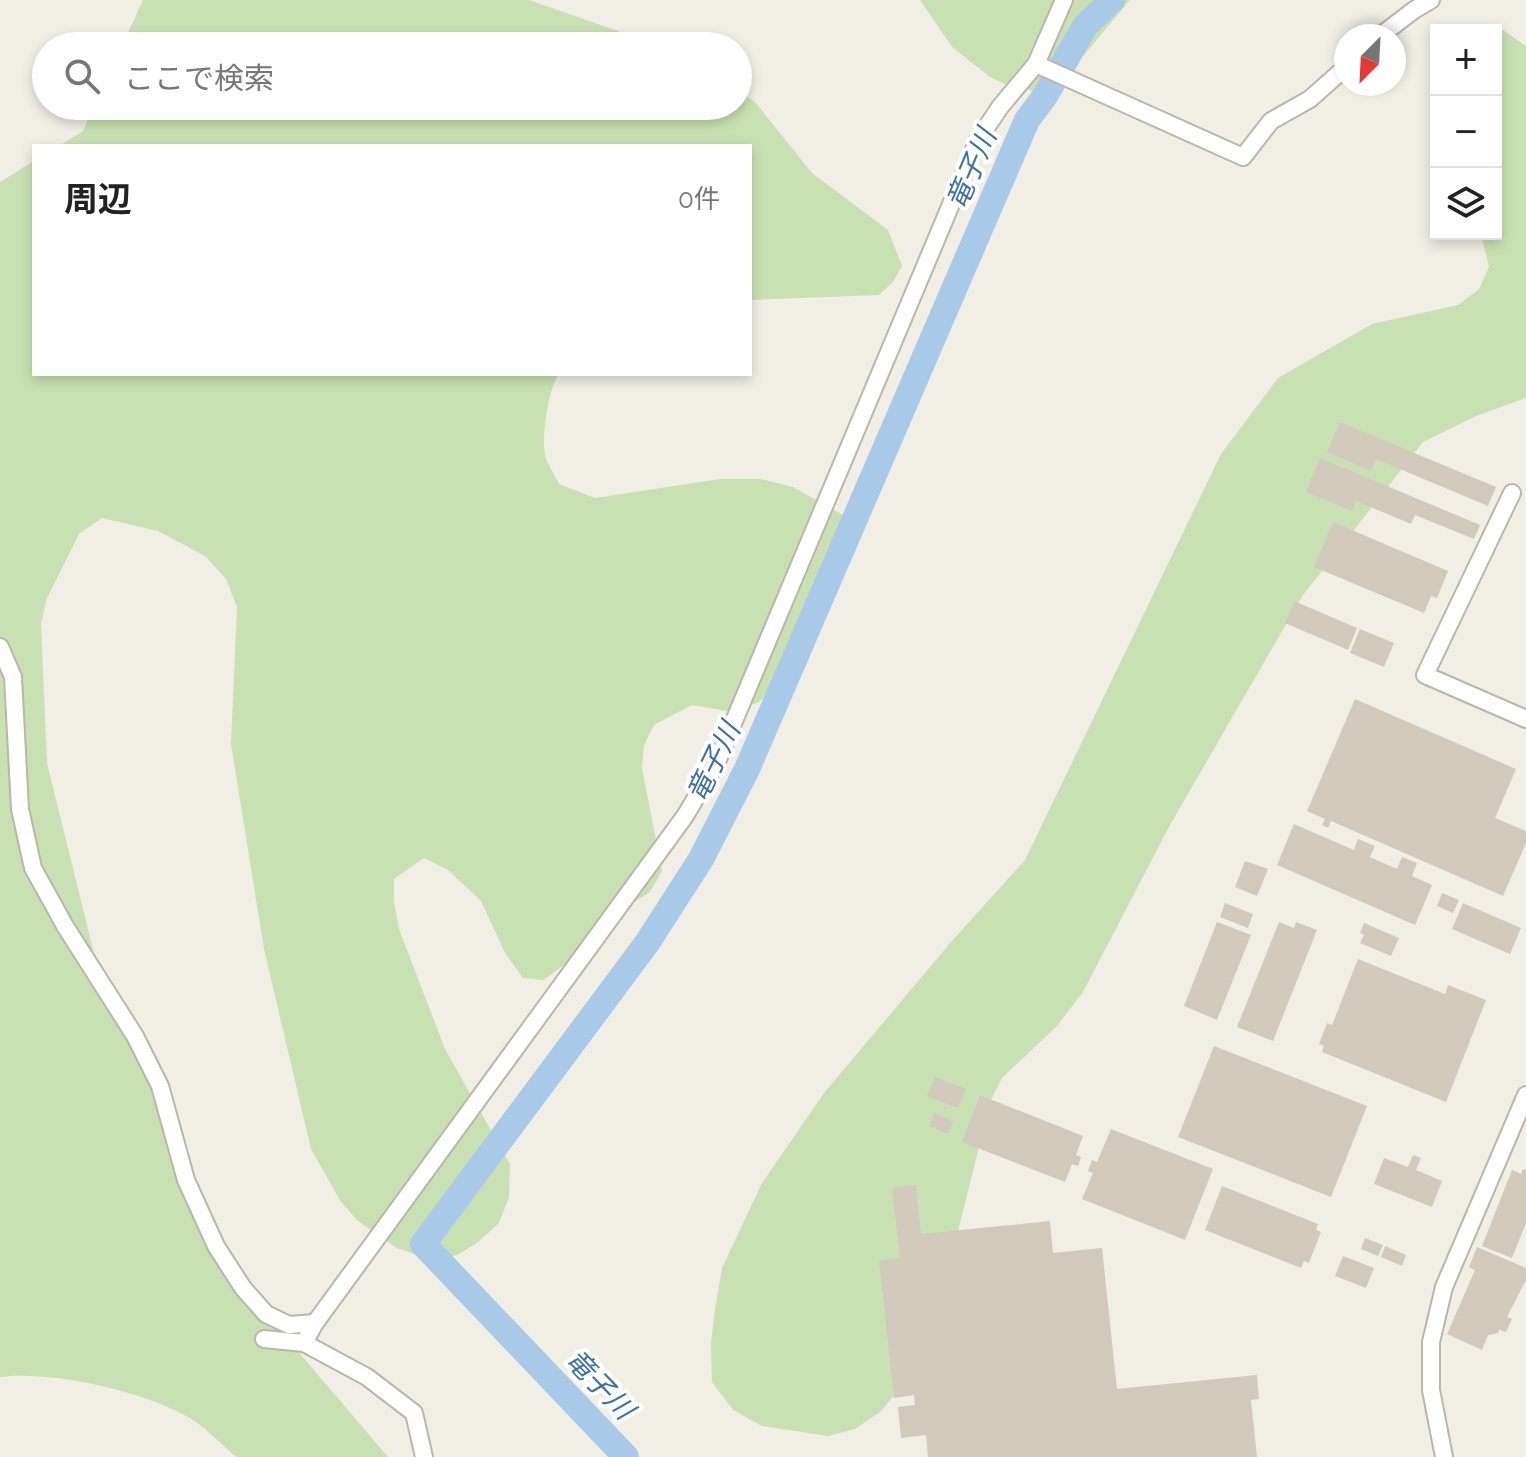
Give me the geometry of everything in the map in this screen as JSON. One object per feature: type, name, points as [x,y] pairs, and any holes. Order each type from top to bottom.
[{"type":"street","points":[[304,1343],[315,1323],[685,816],[716,764],[978,140],[1000,107],[1036,64],[1064,0]]},
{"type":"street","points":[[1397,24],[1431,0]]},
{"type":"street","points":[[1036,64],[1243,157],[1271,121],[1310,99],[1334,78]]},
{"type":"street","points":[[1512,493],[1425,675],[1526,719]]},
{"type":"street","points":[[0,647],[13,677],[20,809],[33,868],[65,926],[135,1036],[160,1086],[186,1180],[216,1246],[243,1288],[266,1314],[289,1325],[315,1323]]},
{"type":"street","points":[[1444,1457],[1431,1390],[1431,1342],[1444,1287],[1526,1095]]},
{"type":"street","points":[[264,1339],[304,1343],[367,1377],[414,1413],[424,1457]]},
{"type":"green space","points":[[143,0],[529,0],[621,32],[128,32]]},
{"type":"green space","points":[[920,0],[1130,0],[1063,80],[1037,91],[1016,89],[990,77],[952,47]]},
{"type":"green space","points":[[1503,30],[1526,46],[1526,398],[1476,416],[1423,442],[1303,595],[1170,825],[1083,992],[1057,1026],[1002,1078],[985,1112],[940,1303],[915,1371],[880,1412],[855,1429],[828,1436],[762,1426],[733,1410],[712,1382],[711,1344],[715,1309],[722,1268],[762,1183],[824,1093],[951,942],[1025,860],[1221,454],[1278,378],[1372,324],[1458,305],[1479,289],[1489,267],[1482,240],[1502,240]]},
{"type":"green space","points":[[752,100],[812,173],[888,230],[902,266],[893,282],[879,295],[752,300],[752,144],[62,144],[83,131],[88,120],[752,120]]},
{"type":"green space","points":[[32,162],[32,376],[558,376],[549,401],[544,447],[559,484],[595,498],[720,479],[761,479],[793,487],[845,516],[842,571],[800,663],[784,683],[757,703],[727,711],[692,705],[654,725],[644,745],[642,768],[662,871],[650,892],[614,915],[566,963],[544,980],[523,978],[505,953],[481,901],[448,870],[424,858],[394,879],[399,929],[445,1049],[510,1164],[509,1197],[499,1223],[477,1243],[457,1255],[431,1260],[397,1248],[358,1221],[341,1202],[311,1149],[264,949],[231,744],[237,607],[226,579],[205,556],[158,531],[102,518],[79,534],[47,598],[41,623],[47,763],[102,986],[221,1238],[296,1349],[388,1457],[236,1457],[193,1420],[152,1400],[72,1380],[0,1377],[0,182]]},
{"type":"building","points":[[1340,422],[1496,487],[1488,506],[1376,459],[1371,471],[1327,452]]},
{"type":"building","points":[[1320,458],[1480,525],[1474,539],[1415,515],[1411,524],[1356,501],[1352,511],[1306,492]]},
{"type":"building","points":[[1333,522],[1448,571],[1437,598],[1431,596],[1424,613],[1314,567]]},
{"type":"building","points":[[1294,601],[1357,628],[1348,650],[1285,623]]},
{"type":"building","points":[[1360,629],[1394,643],[1384,667],[1350,653]]},
{"type":"building","points":[[1355,699],[1516,769],[1495,818],[1526,831],[1526,843],[1503,896],[1331,821],[1328,828],[1322,825],[1325,819],[1307,811]]},
{"type":"building","points":[[1294,824],[1354,850],[1358,839],[1375,846],[1370,857],[1397,869],[1402,857],[1417,863],[1412,876],[1432,885],[1415,925],[1277,865]]},
{"type":"building","points":[[1245,861],[1268,869],[1257,896],[1235,887]]},
{"type":"building","points":[[1442,893],[1459,900],[1453,913],[1437,906]]},
{"type":"building","points":[[1225,903],[1253,914],[1248,928],[1220,917]]},
{"type":"building","points":[[1463,903],[1521,928],[1510,954],[1452,929]]},
{"type":"building","points":[[1217,922],[1251,935],[1217,1020],[1184,1006]]},
{"type":"building","points":[[1279,922],[1294,928],[1296,922],[1317,930],[1273,1041],[1237,1027]]},
{"type":"building","points":[[1364,923],[1399,938],[1391,956],[1360,943]]},
{"type":"building","points":[[1358,959],[1445,994],[1448,985],[1486,1000],[1446,1102],[1322,1052],[1324,1046],[1319,1044],[1327,1023],[1332,1025]]},
{"type":"building","points":[[1214,1046],[1367,1106],[1331,1197],[1178,1137]]},
{"type":"building","points":[[935,1077],[966,1089],[958,1108],[927,1096]]},
{"type":"building","points":[[980,1095],[1083,1136],[1076,1155],[1081,1157],[1078,1166],[1072,1164],[1065,1182],[962,1142]]},
{"type":"building","points":[[934,1113],[953,1121],[948,1134],[929,1126]]},
{"type":"building","points":[[1111,1129],[1213,1169],[1185,1240],[1082,1199],[1093,1173],[1088,1171],[1092,1160],[1097,1162]]},
{"type":"building","points":[[1413,1155],[1421,1158],[1416,1170],[1442,1181],[1432,1207],[1374,1184],[1384,1158],[1408,1167]]},
{"type":"building","points":[[1523,1169],[1526,1170],[1526,1223],[1512,1258],[1482,1246],[1512,1170],[1521,1174]]},
{"type":"building","points":[[916,1185],[921,1234],[1050,1221],[1053,1253],[1102,1248],[1117,1389],[1257,1375],[1259,1399],[1251,1400],[1257,1457],[928,1457],[926,1435],[901,1438],[898,1407],[915,1405],[914,1395],[894,1398],[879,1260],[900,1258],[892,1188]]},
{"type":"building","points":[[1222,1186],[1318,1224],[1316,1230],[1321,1232],[1309,1263],[1304,1261],[1301,1268],[1205,1230]]},
{"type":"building","points":[[1365,1238],[1383,1245],[1378,1256],[1361,1249]]},
{"type":"building","points":[[1385,1246],[1406,1255],[1402,1266],[1381,1257]]},
{"type":"building","points":[[1477,1247],[1526,1268],[1526,1280],[1507,1317],[1512,1319],[1506,1332],[1499,1330],[1488,1335],[1482,1350],[1447,1334],[1475,1270],[1469,1267]]},
{"type":"building","points":[[1343,1256],[1374,1268],[1366,1288],[1335,1276]]},
{"type":"waterway","name":"竜子川","points":[[626,1457],[423,1244],[647,943],[701,859],[747,769],[1027,120],[1045,96],[1085,26],[1112,0]]}]
